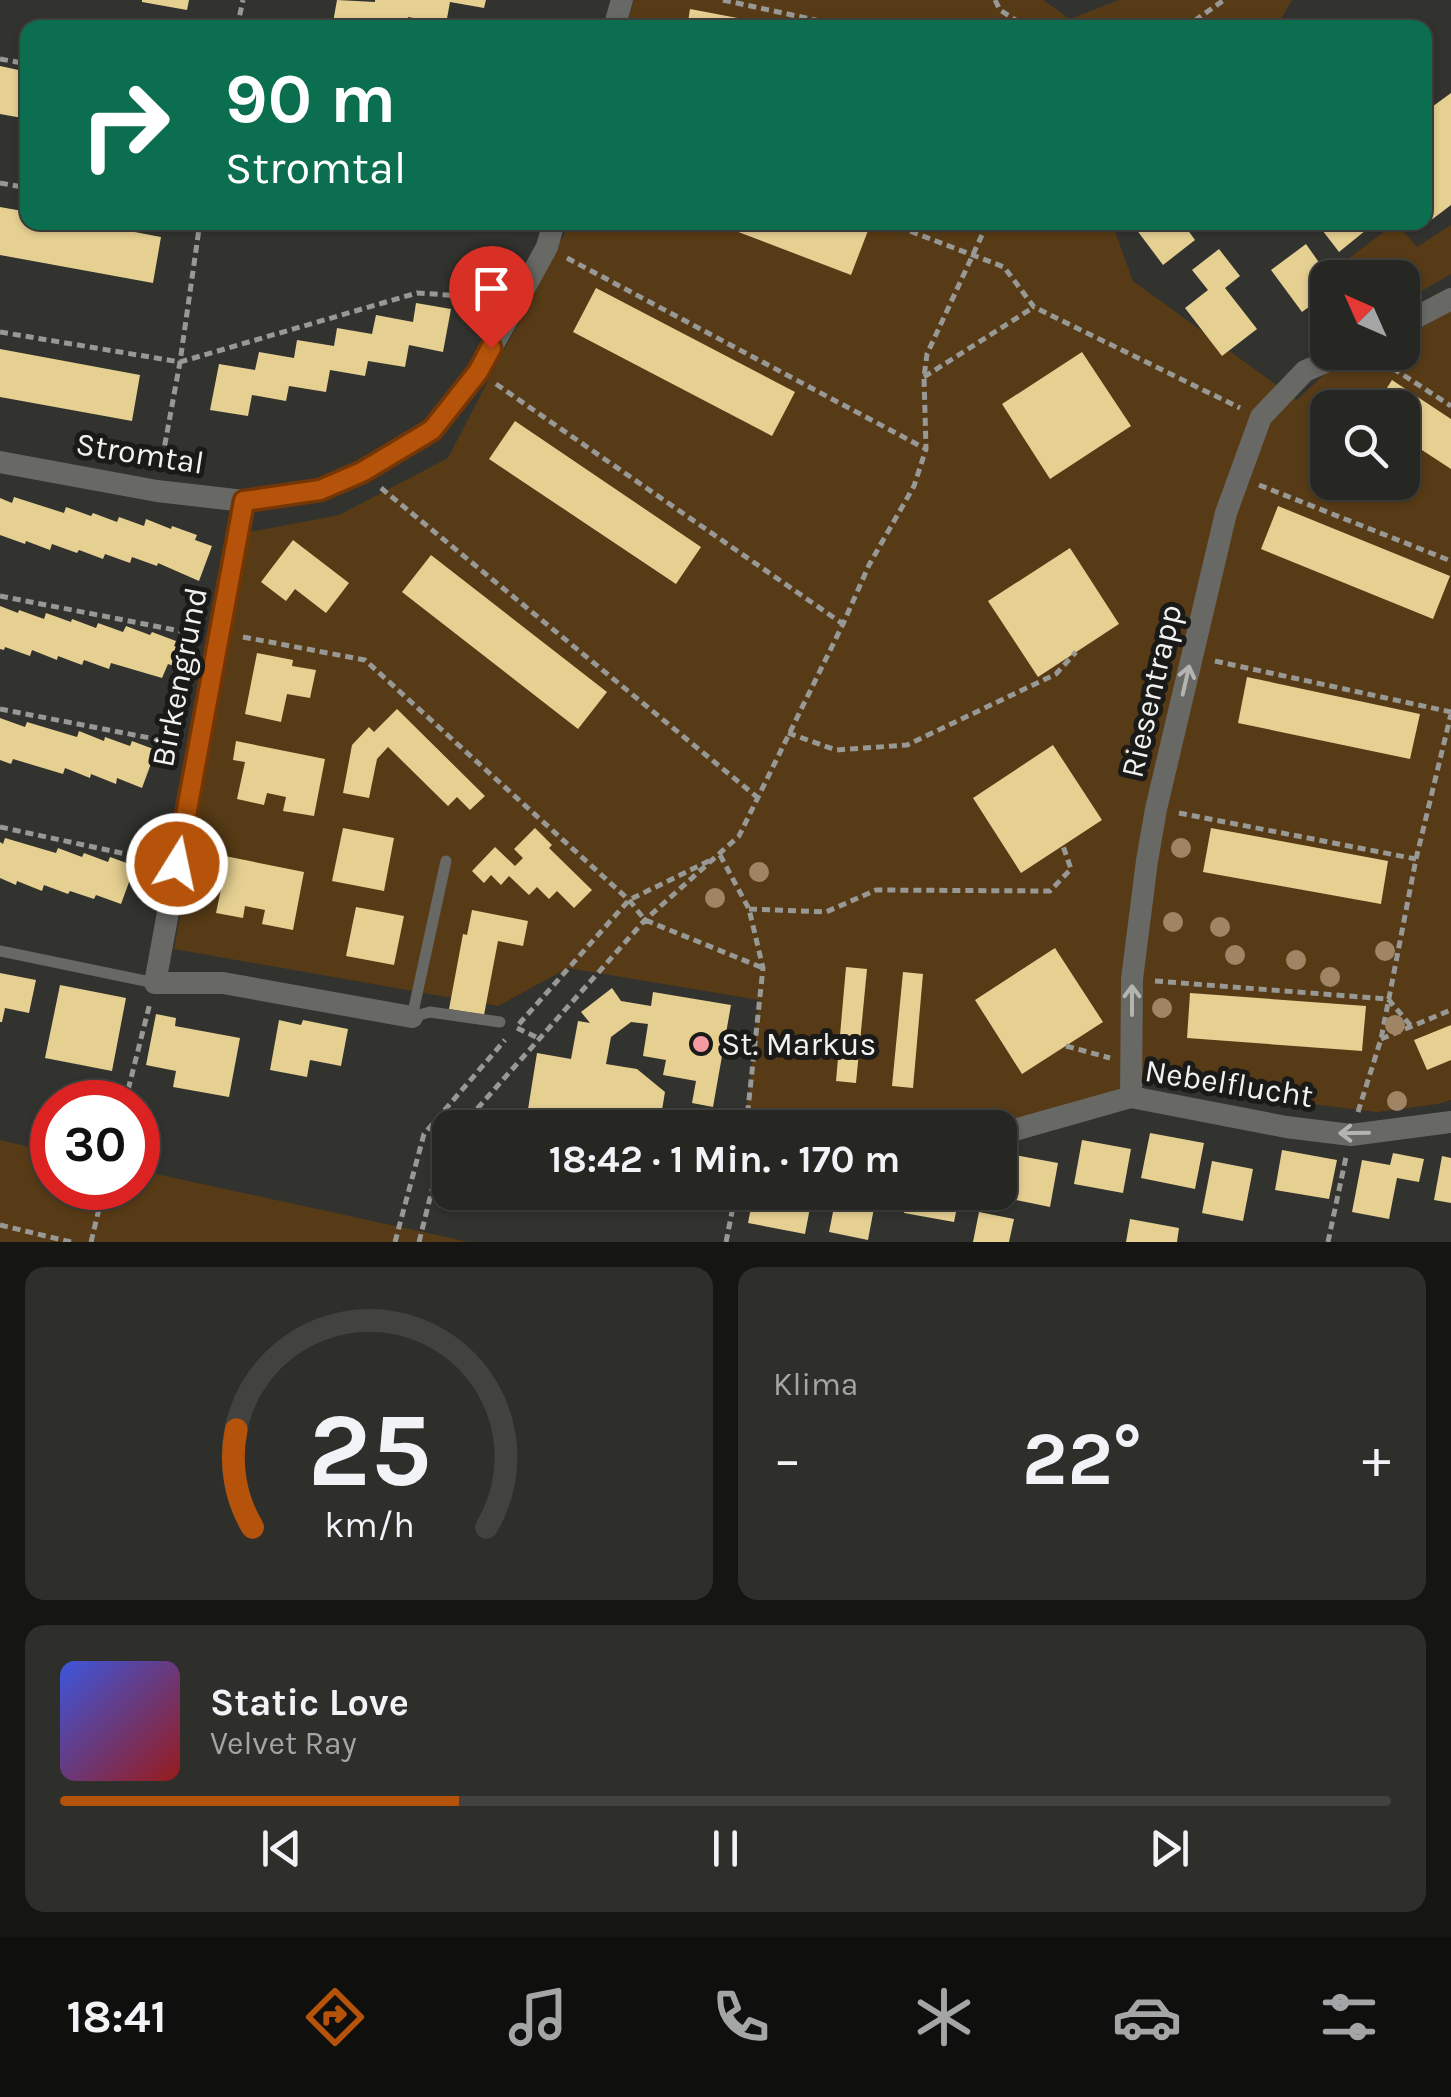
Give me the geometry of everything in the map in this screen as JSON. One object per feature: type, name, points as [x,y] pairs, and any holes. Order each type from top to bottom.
[{"type":"street","name":"Stromtal","points":[[0,462],[157,491],[244,501],[320,490],[362,472],[432,430],[478,372],[551,230]]},
{"type":"street","points":[[1420,315],[1451,298]]},
{"type":"street","name":"Riesentrapp","points":[[1132,1098],[1132,980],[1147,861],[1226,513],[1261,417],[1310,369]]},
{"type":"street","name":"Birkengrund","points":[[155,983],[244,501]]},
{"type":"street","points":[[155,983],[222,982],[412,1017]]},
{"type":"street","name":"Nebelflucht","points":[[1017,1129],[1132,1098],[1350,1135],[1451,1122]]},
{"type":"lane","points":[[446,861],[412,1017],[430,1012],[500,1022]]},
{"type":"lane","points":[[0,951],[155,983]]},
{"type":"path","points":[[723,0],[815,20]]},
{"type":"path","points":[[995,0],[1000,10],[1016,20]]},
{"type":"path","points":[[1195,20],[1224,0]]},
{"type":"path","points":[[157,491],[199,230]]},
{"type":"path","points":[[906,230],[1004,267],[1034,307],[1261,417]]},
{"type":"path","points":[[476,1110],[645,920],[739,836],[869,565],[914,486],[926,449],[927,354],[984,230]]},
{"type":"path","points":[[546,247],[926,449]]},
{"type":"path","points":[[0,332],[180,362],[417,293],[518,299]]},
{"type":"path","points":[[924,376],[1034,307]]},
{"type":"path","points":[[1396,370],[1451,406]]},
{"type":"path","points":[[478,372],[843,624]]},
{"type":"path","points":[[362,472],[757,797]]},
{"type":"path","points":[[1238,476],[1451,561]]},
{"type":"path","points":[[0,596],[365,660],[629,900],[645,920],[762,968]]},
{"type":"path","points":[[788,734],[836,750],[907,745],[1056,674],[1076,652]]},
{"type":"path","points":[[1192,656],[1451,713],[1416,860],[1381,1039],[1350,1135],[1328,1242]]},
{"type":"path","points":[[0,709],[199,747]]},
{"type":"path","points":[[1156,809],[1416,860]]},
{"type":"path","points":[[0,828],[177,864]]},
{"type":"path","points":[[749,909],[826,912],[876,890],[1050,891],[1071,869],[1063,846]]},
{"type":"path","points":[[395,1242],[424,1134],[629,900],[720,855]]},
{"type":"path","points":[[720,855],[749,909],[762,968],[748,1110]]},
{"type":"path","points":[[1132,980],[1388,1000],[1411,1026]]},
{"type":"path","points":[[131,1080],[155,983]]},
{"type":"path","points":[[1381,1039],[1451,1010]]},
{"type":"path","points":[[1066,1046],[1132,1065]]},
{"type":"path","points":[[419,1242],[432,1190]]},
{"type":"path","points":[[91,1242],[99,1210]]},
{"type":"path","points":[[726,1242],[732,1210]]},
{"type":"path","points":[[0,1225],[71,1242]]},
{"type":"shaded area","points":[[634,0],[1043,0],[1070,19],[1119,0],[1292,0],[1281,20],[628,20]]},
{"type":"shaded area","points":[[1451,225],[1451,274],[1420,292],[1420,260],[1346,260],[1387,230],[1402,230],[1417,247]]},
{"type":"shaded area","points":[[566,230],[1115,230],[1133,281],[1297,400],[1329,370],[1420,370],[1420,328],[1451,311],[1451,1100],[1377,1112],[1147,1084],[1017,1118],[1017,1110],[747,1110],[759,1000],[568,968],[498,1006],[174,949],[250,532],[339,515],[448,458]]},
{"type":"shaded area","points":[[0,1140],[30,1147],[30,1210],[160,1210],[160,1175],[469,1242],[0,1242]]},
{"type":"building","points":[[142,0],[189,0],[187,10]]},
{"type":"building","points":[[337,0],[486,0],[484,8],[450,2],[447,20],[333,20]]},
{"type":"building","points":[[690,9],[748,20],[688,20]]},
{"type":"building","points":[[0,66],[20,70],[20,118],[0,114]]},
{"type":"building","points":[[1451,93],[1451,205],[1432,219],[1432,107]]},
{"type":"building","points":[[0,207],[20,211],[20,230],[124,230],[161,237],[153,283],[0,255]]},
{"type":"building","points":[[733,230],[868,230],[851,275]]},
{"type":"building","points":[[1137,230],[1188,230],[1195,240],[1163,265]]},
{"type":"building","points":[[1322,230],[1366,230],[1339,252]]},
{"type":"building","points":[[1306,244],[1317,260],[1310,260],[1310,306],[1302,312],[1271,270]]},
{"type":"building","points":[[1219,249],[1240,276],[1225,288],[1257,329],[1222,356],[1185,308],[1208,290],[1192,270]]},
{"type":"building","points":[[596,288],[795,392],[772,436],[573,332]]},
{"type":"building","points":[[416,303],[451,309],[443,352],[409,345],[405,367],[368,361],[365,376],[330,370],[326,392],[289,386],[286,401],[252,395],[248,416],[210,410],[219,364],[255,370],[259,352],[294,358],[297,340],[334,346],[337,328],[372,334],[376,315],[413,322]]},
{"type":"building","points":[[0,349],[140,375],[132,421],[0,397]]},
{"type":"building","points":[[1082,352],[1131,426],[1050,479],[1002,404]]},
{"type":"building","points":[[1392,380],[1407,390],[1386,390]]},
{"type":"building","points":[[1420,399],[1451,419],[1451,469],[1420,449]]},
{"type":"building","points":[[515,421],[701,547],[676,584],[489,459]]},
{"type":"building","points":[[14,497],[64,513],[66,507],[117,522],[119,517],[144,526],[146,519],[197,535],[195,540],[212,546],[199,581],[158,563],[157,566],[132,557],[130,563],[52,544],[50,550],[26,541],[25,544],[0,535],[0,498],[12,503]]},
{"type":"building","points":[[1278,506],[1450,576],[1433,619],[1261,549]]},
{"type":"building","points":[[293,540],[349,583],[326,613],[295,589],[286,601],[261,582]]},
{"type":"building","points":[[1070,548],[1119,624],[1038,677],[988,601]]},
{"type":"building","points":[[431,555],[607,692],[578,729],[402,592]]},
{"type":"building","points":[[0,606],[44,619],[46,613],[96,628],[98,623],[123,632],[126,626],[150,635],[152,632],[176,641],[174,646],[191,653],[185,670],[168,664],[162,678],[111,663],[109,669],[84,660],[82,665],[58,656],[57,660],[32,650],[30,656],[5,647],[4,650],[0,649]]},
{"type":"building","points":[[257,653],[293,660],[292,666],[316,670],[310,698],[287,694],[281,722],[245,714]]},
{"type":"building","points":[[1247,677],[1420,714],[1410,759],[1238,723]]},
{"type":"building","points":[[397,709],[485,796],[470,810],[457,797],[448,806],[388,747],[377,759],[369,798],[343,793],[352,745],[369,727],[374,732]]},
{"type":"building","points":[[0,718],[77,737],[79,731],[130,746],[132,741],[156,750],[142,788],[117,778],[116,784],[91,774],[90,778],[65,768],[63,774],[13,759],[11,764],[0,760]]},
{"type":"building","points":[[236,741],[325,759],[314,816],[283,811],[286,797],[267,793],[264,805],[237,799],[245,762],[233,760]]},
{"type":"building","points":[[1053,745],[1102,820],[1021,873],[973,798]]},
{"type":"building","points":[[343,828],[394,838],[384,891],[332,881]]},
{"type":"building","points":[[535,828],[552,845],[549,848],[592,890],[574,908],[557,891],[549,899],[537,887],[529,895],[509,876],[501,885],[491,875],[484,883],[472,871],[495,847],[515,866],[523,858],[514,849]]},
{"type":"building","points":[[1211,828],[1388,861],[1381,904],[1203,872]]},
{"type":"building","points":[[5,838],[56,853],[58,848],[82,857],[84,853],[108,862],[110,857],[135,866],[121,904],[44,885],[42,891],[0,878],[0,842],[3,844]]},
{"type":"building","points":[[215,854],[304,872],[293,930],[262,924],[265,910],[245,906],[243,918],[216,913],[224,875],[212,873]]},
{"type":"building","points":[[356,907],[404,916],[394,965],[346,956]]},
{"type":"building","points":[[472,910],[528,921],[523,946],[498,941],[484,1015],[449,1009],[463,934],[467,935]]},
{"type":"building","points":[[1055,948],[1103,1022],[1022,1074],[975,1000]]},
{"type":"building","points":[[846,967],[867,969],[856,1083],[836,1081]]},
{"type":"building","points":[[903,972],[923,974],[913,1088],[892,1086]]},
{"type":"building","points":[[0,973],[36,980],[29,1013],[5,1008],[0,1022]]},
{"type":"building","points":[[60,985],[126,998],[112,1071],[45,1058]]},
{"type":"building","points":[[612,988],[621,1001],[651,1006],[653,992],[731,1005],[713,1107],[692,1103],[696,1081],[663,1075],[666,1060],[643,1056],[648,1024],[631,1022],[611,1037],[606,1064],[637,1069],[665,1092],[662,1110],[528,1110],[537,1053],[571,1059],[578,1021],[590,1023],[581,1012]]},
{"type":"building","points":[[1190,993],[1366,1006],[1362,1051],[1187,1038]]},
{"type":"building","points":[[156,1014],[176,1018],[175,1026],[240,1038],[229,1097],[173,1087],[176,1071],[146,1065]]},
{"type":"building","points":[[279,1020],[301,1025],[303,1020],[348,1029],[341,1066],[310,1060],[307,1077],[270,1070]]},
{"type":"building","points":[[1451,1025],[1451,1060],[1427,1070],[1414,1040]]},
{"type":"building","points":[[1150,1133],[1204,1143],[1195,1189],[1141,1178]]},
{"type":"building","points":[[1082,1140],[1131,1149],[1123,1193],[1074,1184]]},
{"type":"building","points":[[1282,1150],[1337,1160],[1329,1199],[1275,1190]]},
{"type":"building","points":[[1393,1153],[1424,1159],[1419,1182],[1397,1178],[1389,1219],[1352,1212],[1362,1160],[1390,1165]]},
{"type":"building","points":[[1017,1155],[1058,1163],[1050,1207],[1017,1200]]},
{"type":"building","points":[[1442,1156],[1451,1158],[1451,1203],[1434,1200]]},
{"type":"building","points":[[1212,1161],[1253,1169],[1243,1221],[1202,1213]]},
{"type":"building","points":[[751,1210],[810,1210],[805,1234],[748,1223]]},
{"type":"building","points":[[833,1210],[874,1210],[868,1240],[829,1232]]},
{"type":"building","points":[[905,1210],[956,1210],[954,1222],[904,1213]]},
{"type":"building","points":[[979,1212],[1014,1219],[1009,1242],[973,1242]]},
{"type":"building","points":[[1130,1219],[1179,1228],[1177,1242],[1126,1242]]},
{"type":"place","name":"St. Markus","points":[[701,1044]]},
{"type":"route","points":[[177,864],[244,501],[320,490],[362,472],[432,430],[478,372],[491,348]]}]
